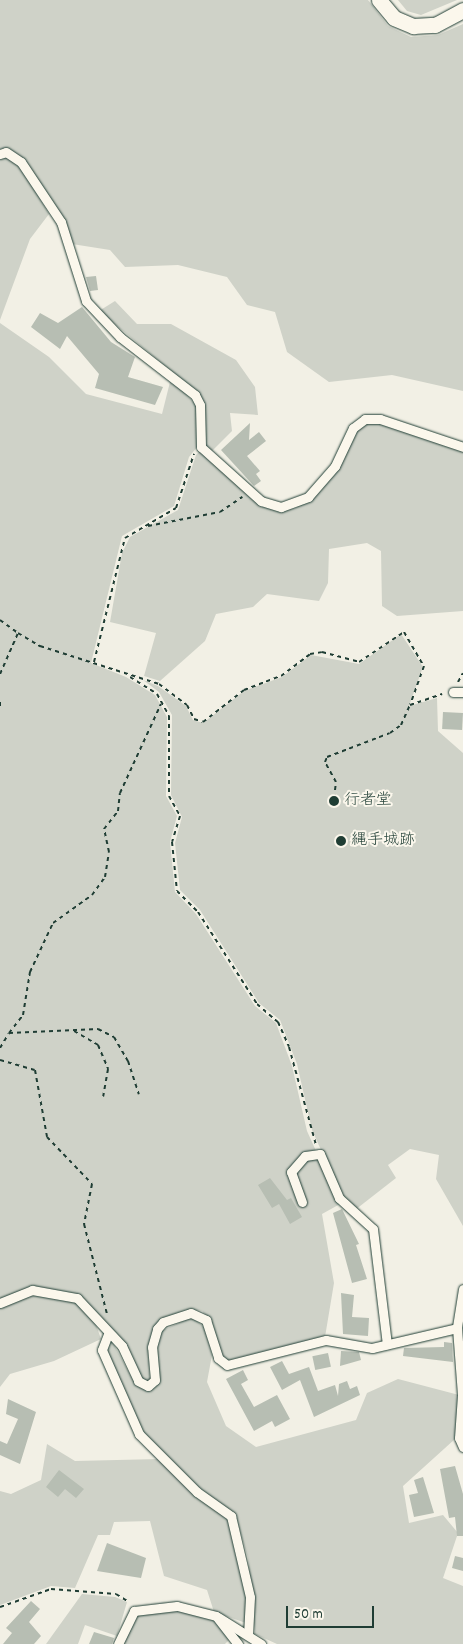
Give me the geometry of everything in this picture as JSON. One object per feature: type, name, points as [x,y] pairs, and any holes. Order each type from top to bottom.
[{"type":"main road","points":[[379,0],[394,18],[413,26],[435,25],[463,10]]},
{"type":"street","points":[[0,154],[6,152],[21,162],[61,222],[80,290],[103,322],[195,395],[200,405],[202,447],[249,493],[281,507],[308,497],[335,466],[353,428],[370,418],[463,447]]},
{"type":"street","points":[[453,692],[463,692]]},
{"type":"street","points":[[302,1202],[291,1172],[305,1156],[320,1154],[339,1198],[373,1230],[387,1344]]},
{"type":"street","points":[[463,1289],[457,1328],[462,1394],[459,1438],[463,1447]]},
{"type":"street","points":[[0,1303],[32,1290],[65,1294],[88,1306],[108,1334],[127,1353],[138,1381],[148,1386],[154,1380],[152,1347],[157,1329],[163,1322],[194,1312],[206,1320],[218,1358],[227,1365],[326,1340],[365,1348],[457,1328]]},
{"type":"street","points":[[108,1334],[102,1350],[139,1434],[197,1492],[231,1516],[250,1597],[248,1634]]},
{"type":"street","points":[[118,1644],[134,1611],[186,1606],[216,1616],[262,1644]]},
{"type":"street","points":[[216,1616],[238,1644]]},
{"type":"path","points":[[94,662],[107,622],[122,543],[176,508],[191,458],[202,447]]},
{"type":"path","points":[[146,526],[220,512],[249,493]]},
{"type":"path","points":[[0,620],[18,634],[40,646],[158,684],[187,705],[194,719],[203,722],[244,690],[281,676],[310,654],[322,652],[359,662],[404,632],[424,666],[410,705],[401,725],[390,732],[327,757],[325,762],[336,782],[334,798]]},
{"type":"path","points":[[0,674],[18,634]]},
{"type":"path","points":[[126,675],[157,694],[171,726],[169,796],[180,816],[172,842],[177,891],[198,912],[257,1004],[278,1022],[289,1047],[310,1130],[320,1154]]},
{"type":"path","points":[[410,705],[453,692]]},
{"type":"path","points":[[0,1048],[23,1015],[30,972],[53,923],[92,895],[106,878],[109,852],[104,829],[118,811],[120,793],[161,704]]},
{"type":"path","points":[[72,1029],[98,1045],[108,1069],[103,1097]]},
{"type":"path","points":[[9,1033],[98,1029],[114,1037],[128,1062],[139,1094]]},
{"type":"path","points":[[0,1060],[34,1070],[47,1137],[92,1184],[84,1224],[106,1296],[108,1334]]},
{"type":"path","points":[[0,1608],[51,1589],[116,1594],[129,1601],[134,1611]]},
{"type":"shaded area","points":[[0,0],[368,0],[388,26],[411,37],[438,35],[463,24],[463,391],[392,375],[329,382],[287,352],[275,312],[247,305],[227,277],[178,265],[125,267],[110,250],[72,244],[24,160],[7,148],[0,149]]},
{"type":"shaded area","points":[[398,0],[457,0],[421,15],[407,11]]},
{"type":"shaded area","points":[[4,156],[19,164],[49,214],[30,239],[0,320],[0,160]]},
{"type":"shaded area","points":[[115,301],[137,324],[171,324],[236,360],[255,387],[258,415],[230,413],[232,431],[210,453],[205,446],[204,404],[198,393],[99,311]]},
{"type":"shaded area","points":[[0,323],[49,357],[86,394],[162,414],[171,378],[197,406],[198,446],[189,457],[174,506],[122,536],[91,663],[126,677],[155,695],[167,717],[166,796],[177,816],[170,842],[175,892],[196,914],[255,1006],[276,1023],[292,1066],[307,1131],[340,1204],[322,1214],[334,1283],[325,1337],[228,1361],[221,1356],[209,1318],[202,1311],[190,1309],[154,1327],[148,1347],[150,1382],[141,1379],[125,1344],[78,1295],[31,1287],[0,1299]]},
{"type":"shaded area","points":[[366,423],[379,423],[463,452],[463,611],[397,616],[382,606],[381,551],[367,543],[329,549],[328,583],[319,601],[267,594],[253,607],[216,614],[205,641],[160,681],[144,676],[156,633],[110,622],[122,553],[130,537],[178,510],[196,455],[200,451],[259,504],[281,511],[296,508],[338,468],[356,430]]},
{"type":"shaded area","points":[[401,634],[423,667],[409,706],[437,698],[438,731],[463,753],[463,1226],[436,1179],[439,1155],[410,1149],[388,1165],[396,1178],[355,1210],[344,1201],[312,1130],[297,1064],[280,1020],[259,1003],[200,910],[180,890],[175,843],[182,817],[171,795],[172,715],[159,692],[143,680],[158,686],[186,706],[193,720],[203,723],[244,691],[282,677],[311,655],[359,664]]},
{"type":"shaded area","points":[[32,1294],[75,1302],[94,1319],[101,1339],[54,1361],[10,1374],[0,1387],[0,1307]]},
{"type":"shaded area","points":[[192,1317],[204,1327],[212,1355],[207,1382],[226,1426],[256,1447],[356,1420],[367,1393],[398,1379],[459,1395],[455,1439],[403,1486],[409,1523],[443,1515],[458,1533],[443,1578],[463,1586],[463,1644],[277,1644],[255,1634],[248,1558],[235,1514],[200,1489],[142,1431],[106,1350],[112,1341],[135,1384],[152,1390],[159,1380],[157,1343],[161,1331]]},
{"type":"shaded area","points":[[47,1444],[75,1461],[159,1459],[228,1518],[246,1597],[246,1623],[214,1612],[207,1590],[164,1576],[150,1521],[114,1522],[110,1535],[98,1535],[75,1588],[51,1586],[0,1605],[0,1491],[11,1494],[41,1480]]},
{"type":"shaded area","points":[[82,1594],[115,1597],[127,1602],[117,1636],[85,1625],[78,1644],[46,1644]]},
{"type":"shaded area","points":[[177,1610],[214,1619],[230,1639],[225,1644],[122,1644],[135,1614]]},
{"type":"building","points":[[96,276],[98,290],[90,291],[86,277]]},
{"type":"building","points":[[82,307],[111,342],[135,357],[128,377],[163,387],[155,405],[95,388],[99,374],[67,336],[60,349],[31,327],[40,313],[58,323]]},
{"type":"building","points":[[250,423],[249,440],[259,432],[266,441],[247,456],[260,471],[256,474],[261,481],[254,486],[221,450]]},
{"type":"building","points":[[443,712],[463,713],[462,730],[442,729]]},
{"type":"building","points":[[270,1178],[287,1200],[291,1198],[302,1217],[290,1224],[279,1204],[272,1208],[258,1185]]},
{"type":"building","points":[[342,1209],[359,1244],[356,1245],[367,1279],[352,1283],[333,1213]]},
{"type":"building","points":[[341,1293],[354,1295],[352,1317],[369,1318],[368,1336],[343,1334]]},
{"type":"building","points":[[444,1342],[452,1343],[453,1362],[403,1356],[404,1348],[444,1347]]},
{"type":"building","points":[[341,1351],[359,1352],[361,1360],[340,1366]]},
{"type":"building","points":[[328,1353],[331,1367],[315,1370],[312,1356]]},
{"type":"building","points":[[282,1361],[289,1374],[309,1367],[318,1391],[335,1385],[338,1396],[339,1384],[347,1381],[350,1389],[357,1386],[360,1395],[314,1417],[300,1380],[282,1390],[270,1367]]},
{"type":"building","points":[[243,1370],[248,1380],[241,1384],[254,1407],[277,1395],[290,1419],[275,1427],[272,1421],[254,1431],[226,1379]]},
{"type":"building","points":[[8,1399],[36,1412],[20,1464],[0,1455],[0,1441],[7,1444],[18,1419],[6,1414]]},
{"type":"building","points":[[455,1466],[463,1494],[463,1536],[457,1536],[455,1517],[449,1518],[440,1469]]},
{"type":"building","points":[[59,1470],[84,1489],[76,1498],[65,1489],[58,1497],[46,1487]]},
{"type":"building","points":[[423,1477],[434,1513],[414,1517],[409,1495],[418,1493],[414,1480]]},
{"type":"building","points":[[107,1543],[146,1558],[141,1578],[97,1571]]},
{"type":"building","points":[[455,1556],[463,1558],[463,1571],[452,1568]]},
{"type":"building","points":[[31,1601],[40,1609],[29,1622],[41,1636],[34,1644],[3,1644],[12,1633],[6,1628]]},
{"type":"building","points":[[94,1632],[114,1638],[112,1644],[89,1644]]},
{"type":"place","name":"行者堂","points":[[334,801]]},
{"type":"place","name":"縄手城跡","points":[[341,841]]}]
